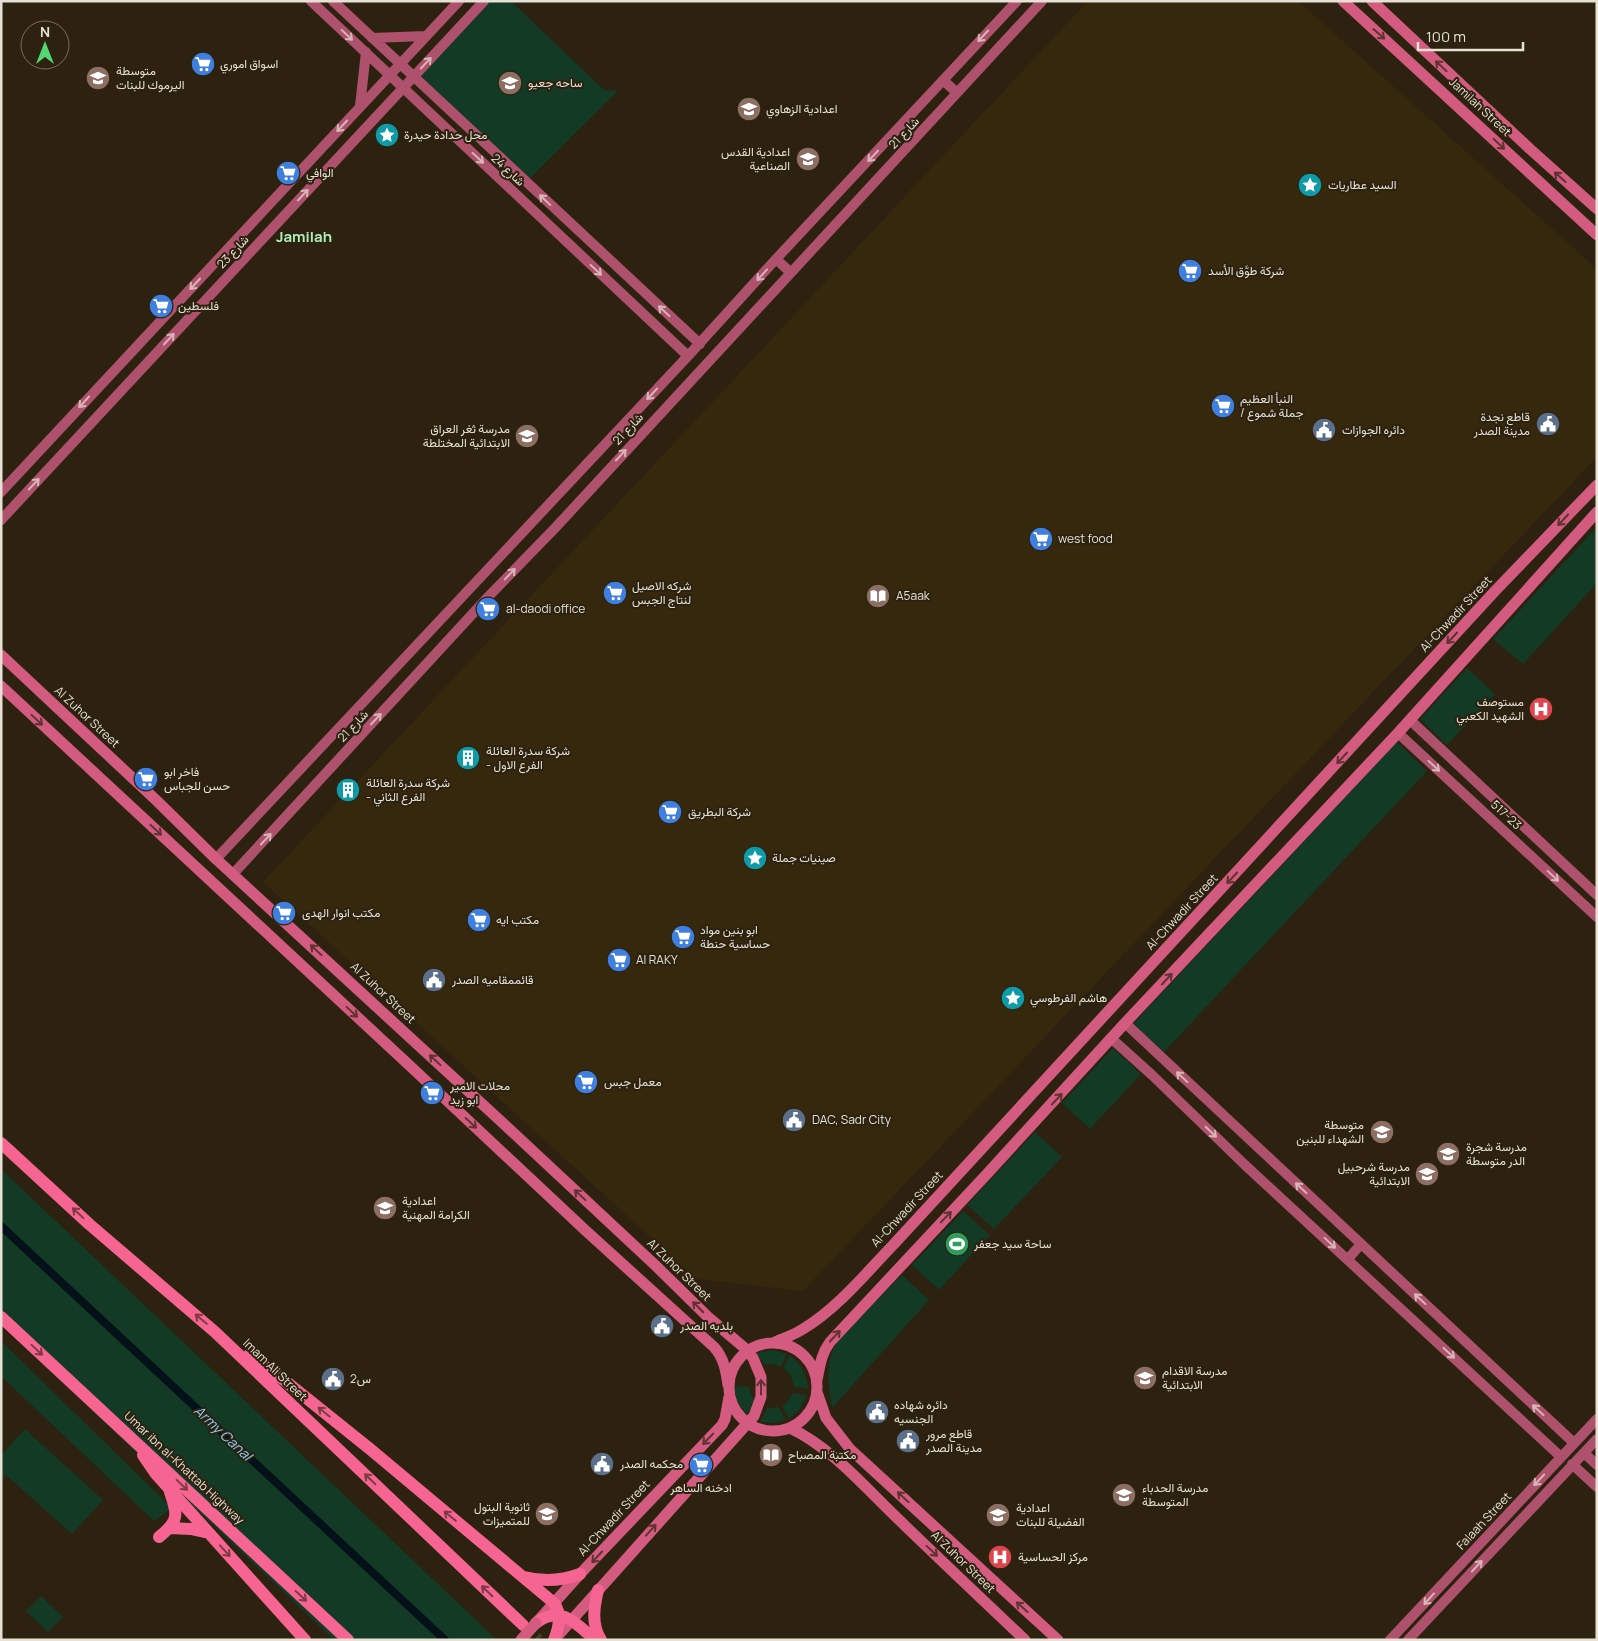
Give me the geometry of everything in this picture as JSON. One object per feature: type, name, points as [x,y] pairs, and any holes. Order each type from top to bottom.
[{"type":"highway","name":"Imam Ali Street","points":[[1,1143],[89,1224],[215,1332],[523,1625]]},
{"type":"highway","name":"Umar ibn al-Khattab Highway","points":[[1,1317],[348,1640]]},
{"type":"highway","points":[[215,1332],[284,1380],[522,1576],[559,1616],[595,1640]]},
{"type":"highway","points":[[126,1433],[156,1474],[305,1640]]},
{"type":"highway","points":[[159,1537],[174,1522],[176,1514],[169,1487]]},
{"type":"highway","points":[[169,1528],[191,1529],[209,1533]]},
{"type":"highway","points":[[522,1576],[536,1580],[551,1581],[566,1579],[580,1574]]},
{"type":"highway","points":[[598,1590],[594,1606],[594,1621],[600,1640]]},
{"type":"highway","points":[[536,1623],[545,1618],[559,1616]]},
{"type":"highway","points":[[554,1640],[559,1616]]},
{"type":"main road","name":"Jamilah Street","points":[[1343,1],[1597,234]]},
{"type":"main road","name":"Jamilah Street","points":[[1372,1],[1597,209]]},
{"type":"main road","name":"Al-Chwadir Street","points":[[559,1616],[580,1574],[722,1425],[725,1419],[731,1372],[737,1360],[747,1350],[775,1342],[798,1332],[813,1323],[840,1300],[881,1258],[1489,598],[1597,484]]},
{"type":"main road","points":[[1,686],[409,1064],[584,1230],[714,1346],[721,1354],[733,1407],[739,1416],[748,1424],[761,1430],[776,1432],[790,1428],[809,1414],[814,1404],[822,1358],[830,1342],[1125,1023],[1410,720],[1597,511],[1582,500]]},
{"type":"main road","name":"Al Zuhor Street","points":[[1,655],[233,874],[655,1265],[708,1317],[747,1350]]},
{"type":"main road","points":[[100,779],[115,762]]},
{"type":"main road","points":[[640,1279],[655,1265]]},
{"type":"main road","name":"Al Zuhor Street","points":[[775,1342],[790,1346],[803,1354],[812,1366],[826,1418],[850,1449],[1058,1640]]},
{"type":"main road","points":[[559,1616],[598,1590],[748,1424],[758,1407],[762,1387],[758,1368],[747,1350]]},
{"type":"main road","name":"Al Zuhor Street","points":[[790,1428],[803,1434],[835,1458],[989,1608],[1025,1640]]},
{"type":"main road","points":[[521,1640],[536,1623]]},
{"type":"street","name":"شارع 24","points":[[311,1],[688,356]]},
{"type":"street","name":"شارع 24","points":[[333,1],[700,344]]},
{"type":"street","name":"شارع 23","points":[[1,492],[458,1]]},
{"type":"street","name":"شارع 23","points":[[1,520],[484,1]]},
{"type":"street","name":"شارع 21","points":[[216,858],[700,344],[776,259],[1017,1]]},
{"type":"street","name":"شارع 21","points":[[233,874],[1042,1]]},
{"type":"street","points":[[372,38],[426,36]]},
{"type":"street","points":[[360,106],[366,52]]},
{"type":"street","points":[[943,80],[957,93]]},
{"type":"street","points":[[268,206],[281,218]]},
{"type":"street","points":[[776,259],[790,272]]},
{"type":"street","points":[[137,346],[150,358]]},
{"type":"street","points":[[474,584],[489,596]]},
{"type":"street","name":"517-23","points":[[1410,720],[1597,894]]},
{"type":"street","name":"517-23","points":[[1398,733],[1597,917]]},
{"type":"street","points":[[1125,1023],[1574,1443]]},
{"type":"street","points":[[1112,1039],[1245,1165],[1561,1457]]},
{"type":"street","points":[[1348,1259],[1361,1244]]},
{"type":"street","name":"Falaah Street","points":[[1390,1640],[1597,1419]]},
{"type":"street","name":"Falaah Street","points":[[1408,1640],[1554,1491],[1572,1464],[1597,1439]]},
{"type":"street","points":[[1584,1453],[1597,1465]]},
{"type":"street","points":[[1572,1464],[1597,1487]]},
{"type":"shaded area","points":[[1088,1],[1298,1],[1597,269],[1597,457],[803,1291],[696,1279],[263,882]]},
{"type":"green space","points":[[485,1],[511,1],[604,90],[618,91],[528,180],[420,75]]},
{"type":"green space","points":[[1597,527],[1597,583],[1523,664],[1493,639]]},
{"type":"green space","points":[[1467,668],[1495,694],[1447,745],[1420,719]]},
{"type":"green space","points":[[1397,742],[1427,771],[1164,1052],[1133,1024]]},
{"type":"green space","points":[[1113,1048],[1141,1074],[1090,1129],[1062,1103]]},
{"type":"green space","points":[[1035,1132],[1062,1157],[994,1229],[967,1205]]},
{"type":"green space","points":[[1,1169],[497,1640],[334,1640],[1,1324]]},
{"type":"green space","points":[[963,1211],[990,1235],[939,1290],[912,1265]]},
{"type":"green space","points":[[902,1275],[929,1300],[832,1408],[828,1372],[834,1348],[839,1339]]},
{"type":"green space","points":[[1,1341],[172,1508],[154,1521],[1,1376]]},
{"type":"green space","points":[[772,1350],[787,1354],[781,1367],[772,1364],[765,1365],[756,1353]]},
{"type":"green space","points":[[789,1355],[803,1369],[808,1389],[794,1387],[791,1376],[784,1368]]},
{"type":"green space","points":[[734,1386],[749,1387],[755,1401],[750,1406],[752,1408],[746,1414],[737,1401]]},
{"type":"green space","points":[[793,1393],[807,1395],[800,1409],[789,1419],[782,1406]]},
{"type":"green space","points":[[779,1407],[786,1420],[774,1423],[760,1422],[767,1408]]},
{"type":"green space","points":[[25,1429],[103,1500],[72,1534],[6,1475],[1,1480],[1,1455]]},
{"type":"green space","points":[[41,1596],[63,1617],[48,1632],[26,1611]]},
{"type":"waterway","name":"Army Canal","points":[[1,1226],[445,1640]]},
{"type":"tunnel","points":[[523,1625],[538,1640]]},
{"type":"place","name":"اسواق اموري","points":[[203,64]]},
{"type":"place","name":"متوسطة اليرموك للبنات","points":[[98,78]]},
{"type":"place","name":"ساحه جعيو","points":[[510,83]]},
{"type":"place","name":"اعدادية الزهاوي","points":[[749,109]]},
{"type":"place","name":"محل حدادة حيدرة","points":[[387,135]]},
{"type":"place","name":"اعدادية القدس الصناعية","points":[[808,159]]},
{"type":"place","name":"الوافي","points":[[288,173]]},
{"type":"place","name":"السيد عطاريات","points":[[1310,185]]},
{"type":"place","name":"شركة طوَّق الأسد","points":[[1190,271]]},
{"type":"place","name":"فلسطين","points":[[161,306]]},
{"type":"place","name":"النبأ العظيم / جملة شموع","points":[[1223,406]]},
{"type":"place","name":"قاطع نجدة مدينة الصدر","points":[[1548,424]]},
{"type":"place","name":"دائره الجوازات","points":[[1324,430]]},
{"type":"place","name":"مدرسة ثغر العراق الابتدائية المختلطة","points":[[527,436]]},
{"type":"place","name":"west food","points":[[1041,539]]},
{"type":"place","name":"شركه الاصيل لنتاج الجبس","points":[[615,593]]},
{"type":"place","name":"A5aak","points":[[878,596]]},
{"type":"place","name":"al-daodi office","points":[[488,609]]},
{"type":"place","name":"مستوصف الشهيد الكعبي","points":[[1541,709]]},
{"type":"place","name":"شركة سدرة العائلة - الفرع الاول","points":[[468,758]]},
{"type":"place","name":"فاخر ابو حسن للجباس","points":[[146,779]]},
{"type":"place","name":"شركة سدرة العائلة - الفرع الثاني","points":[[348,790]]},
{"type":"place","name":"شركة البطريق","points":[[670,812]]},
{"type":"place","name":"صينيات جملة","points":[[755,858]]},
{"type":"place","name":"مكتب انوار الهدى","points":[[284,913]]},
{"type":"place","name":"مكتب ايه","points":[[479,920]]},
{"type":"place","name":"ابو بنين مواد حساسية حنطة","points":[[683,937]]},
{"type":"place","name":"Al RAKY","points":[[619,960]]},
{"type":"place","name":"قائممقاميه الصدر","points":[[434,980]]},
{"type":"place","name":"هاشم الفرطوسي","points":[[1013,998]]},
{"type":"place","name":"معمل جبس","points":[[586,1082]]},
{"type":"place","name":"محلات الامير ابو زيد","points":[[432,1093]]},
{"type":"place","name":"DAC, Sadr City","points":[[794,1120]]},
{"type":"place","name":"متوسطة الشهداء للبنين","points":[[1382,1132]]},
{"type":"place","name":"مدرسة شجرة الدر متوسطة","points":[[1448,1154]]},
{"type":"place","name":"مدرسة شرحبيل الابتدائية","points":[[1427,1174]]},
{"type":"place","name":"اعدادية الكرامة المهنية","points":[[385,1208]]},
{"type":"place","name":"ساحة سيد جعفر","points":[[957,1244]]},
{"type":"place","name":"بلديه الصدر","points":[[662,1326]]},
{"type":"place","name":"مدرسة الاقدام الابتدائية","points":[[1145,1378]]},
{"type":"place","name":"س2","points":[[333,1379]]},
{"type":"place","name":"دائره شهاده الجنسيه","points":[[877,1412]]},
{"type":"place","name":"قاطع مرور مدينة الصدر","points":[[908,1441]]},
{"type":"place","name":"مكتبة المصباح","points":[[771,1455]]},
{"type":"place","name":"محكمه الصدر","points":[[602,1464]]},
{"type":"place","name":"ادخنه الساهر","points":[[701,1465]]},
{"type":"place","name":"مدرسة الحدباء المتوسطة","points":[[1124,1495]]},
{"type":"place","name":"ثانوية البتول للمتميزات","points":[[547,1514]]},
{"type":"place","name":"اعدادية الفضيلة للبنات","points":[[998,1515]]},
{"type":"place","name":"مركز الحساسية","points":[[1000,1557]]},
{"type":"district","name":"Jamilah","points":[[304,237]]}]
